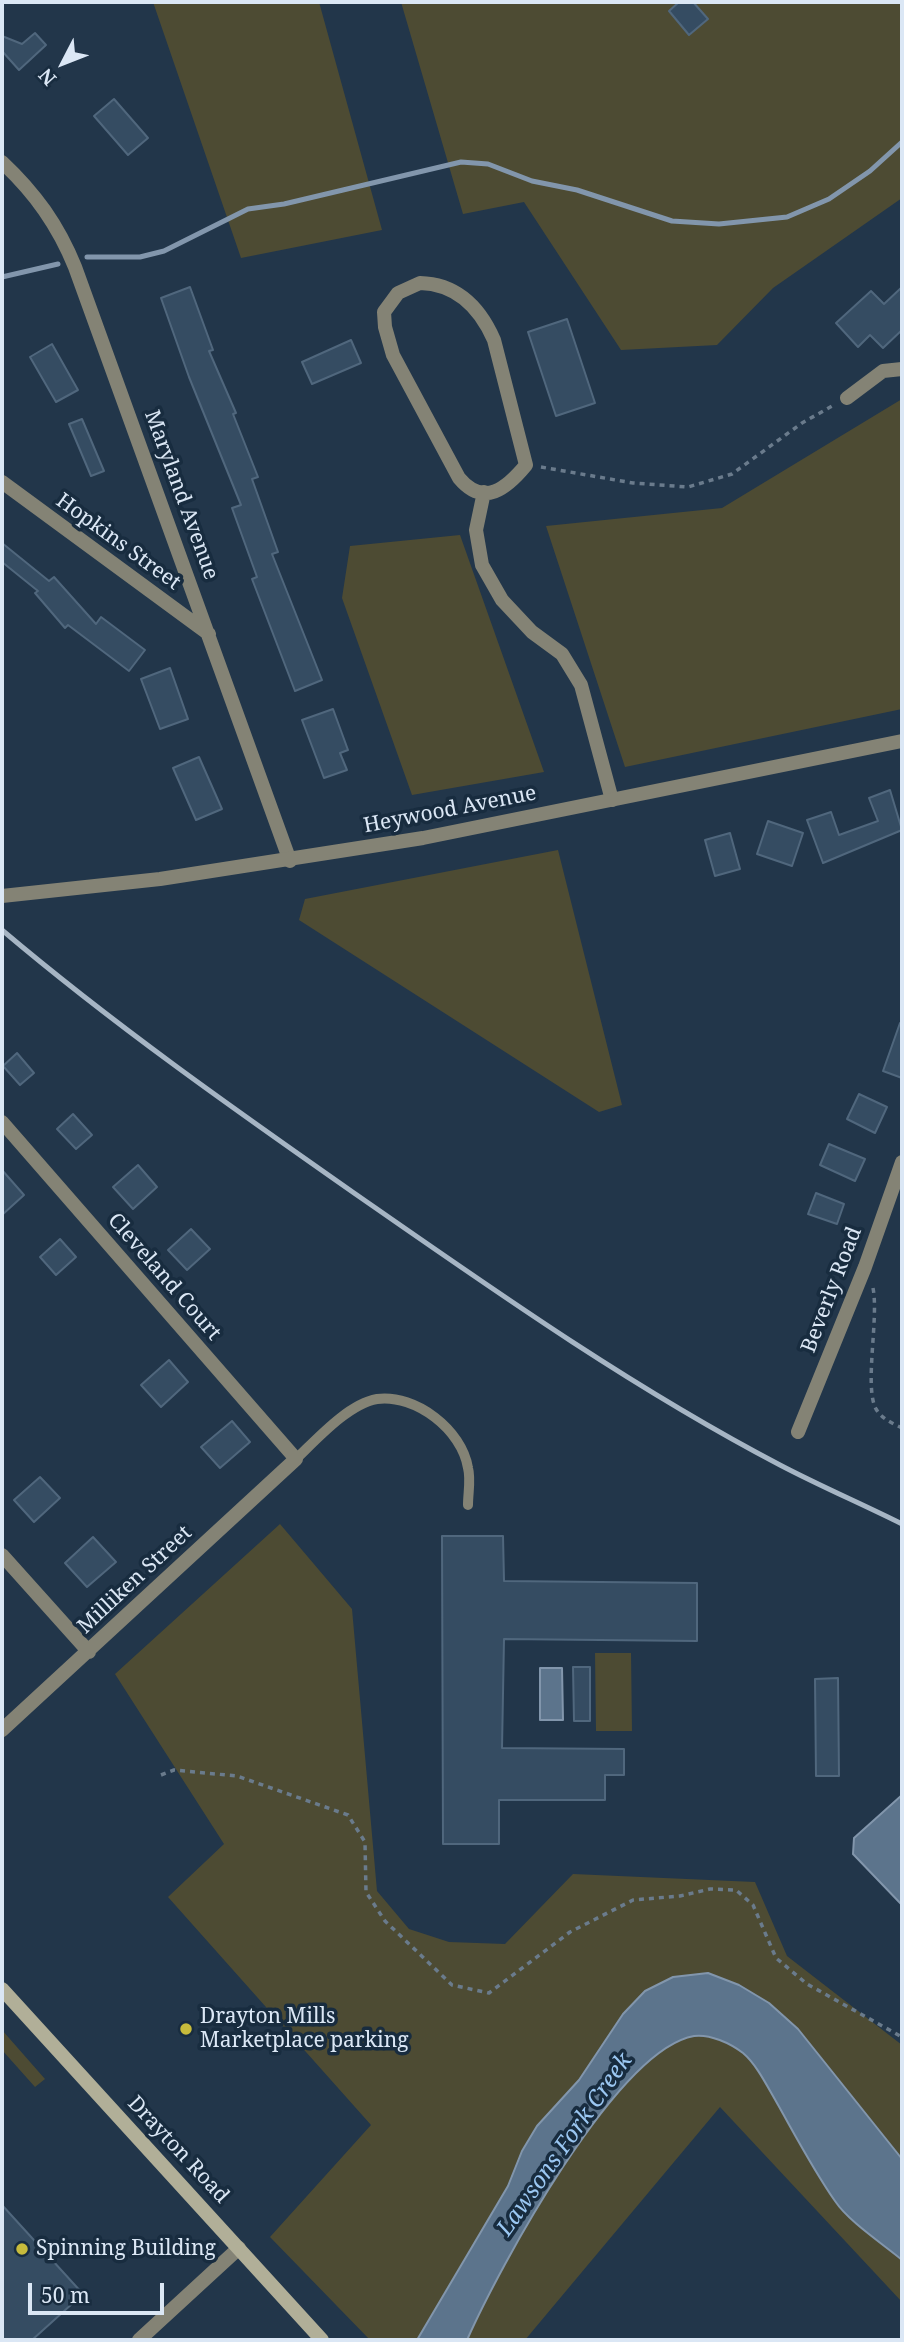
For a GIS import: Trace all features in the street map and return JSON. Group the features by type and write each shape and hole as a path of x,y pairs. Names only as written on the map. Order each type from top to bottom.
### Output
{"main road":[{"name":"Drayton Road","path":"2,1989 323,2340"}],"street":[{"name":"Maryland Avenue","path":"2,162 32,192 62,236 290,860"},
{"path":"420,283 444,286 461,295 486,322 494,340 526,465 506,487 484,492 473,490 459,478 393,355 384,327 384,312 398,293 420,283"},
{"path":"847,398 883,371 902,369"},
{"name":"Hopkins Street","path":"2,482 210,635"},
{"path":"484,492 476,530 482,565 502,600 532,632 562,654 581,685 612,800"},
{"name":"Heywood Avenue","path":"2,896 290,860 423,838 902,741"},
{"name":"Cleveland Court","path":"2,1122 296,1459"},
{"name":"Beverly Road","path":"798,1432 865,1267 902,1162"},
{"name":"Milliken Street","path":"2,1730 296,1459"},
{"path":"2,1555 89,1652"},
{"path":"139,2340 239,2248"}],"lane":[{"path":"296,1459 339,1419 377,1399 420,1406 450,1429 468,1466 468,1505"}],"path":[{"path":"526,465 633,484 688,487 732,474 802,423 847,398"},
{"path":"865,1267 872,1282 876,1303 871,1390 876,1408 887,1421 902,1428"},
{"path":"161,1774 174,1770 237,1776 348,1815 365,1842 366,1892 385,1921 452,1985 489,1993 570,1933 633,1900 680,1896 710,1889 736,1890 753,1905 776,1958 807,1984 902,2037"}],"shaded area":[{"path":"153,2 319,2 382,230 241,258"},
{"path":"401,2 902,2 902,198 773,288 717,345 621,350 524,202 463,214"},
{"path":"902,399 902,709 625,767 546,526 722,508"},
{"path":"460,535 544,772 412,795 342,598 350,546"},
{"path":"558,850 622,1105 599,1112 299,920 305,899"},
{"path":"280,1524 352,1609 377,1891 409,1929 449,1942 505,1944 573,1874 755,1882 787,1956 902,2045 902,2302 720,2107 525,2340 370,2340 270,2237 371,2125 168,1897 224,1844 115,1674"},
{"path":"595,1653 631,1653 632,1731 596,1731"},
{"path":"2,2030 45,2079 35,2087 2,2050"}],"water":[{"path":"540,1668 562,1668 563,1720 540,1720"},
{"path":"902,1795 902,1905 853,1854 854,1838"},
{"name":"Lawsons Fork Creek","path":"708,1973 739,1985 769,2003 798,2029 902,2159 902,2260 841,2209 811,2163 756,2067 747,2057 720,2040 694,2036 663,2050 630,2080 596,2120 532,2217 482,2307 467,2340 417,2340 508,2186 522,2151 537,2126 579,2080 623,2014 645,1991 673,1977"}],"building":[{"path":"679,2 693,2 708,19 689,35 669,11"},
{"path":"35,33 46,45 19,70 2,51 2,36 22,44"},
{"path":"114,99 148,138 128,155 94,116"},
{"path":"190,287 213,350 209,351 236,413 233,414 258,477 252,479 278,552 272,554 322,680 295,691 252,579 257,577 232,508 241,505 189,377 161,298"},
{"path":"902,287 902,330 883,348 870,335 858,347 836,323 871,291 884,304"},
{"path":"567,319 595,403 556,416 528,332"},
{"path":"351,340 361,363 312,384 302,362"},
{"path":"52,344 78,390 56,402 30,357"},
{"path":"82,419 104,471 91,476 69,424"},
{"path":"2,543 49,581 54,577 96,624 101,617 145,650 129,671 68,625 65,628 35,593 38,591 2,562"},
{"path":"170,668 188,719 160,729 141,679"},
{"path":"333,709 348,750 340,753 347,770 324,778 302,720"},
{"path":"199,757 222,809 196,820 173,768"},
{"path":"890,790 902,830 823,863 807,820 831,812 839,835 878,821 869,798"},
{"path":"768,821 803,833 792,866 757,854"},
{"path":"730,833 740,869 715,876 705,840"},
{"path":"902,1023 902,1078 883,1071"},
{"path":"17,1053 34,1073 20,1085 3,1066"},
{"path":"859,1094 887,1107 875,1133 847,1119"},
{"path":"73,1114 92,1135 76,1149 57,1129"},
{"path":"829,1144 865,1159 855,1181 820,1165"},
{"path":"138,1165 157,1187 133,1209 113,1187"},
{"path":"2,1170 24,1195 2,1215"},
{"path":"816,1193 844,1204 837,1224 808,1214"},
{"path":"191,1229 210,1249 187,1270 168,1250"},
{"path":"60,1239 76,1257 56,1275 40,1257"},
{"path":"169,1360 188,1382 161,1407 141,1385"},
{"path":"232,1421 250,1442 220,1468 201,1447"},
{"path":"40,1477 60,1498 34,1522 14,1500"},
{"path":"442,1536 503,1536 504,1581 697,1583 697,1641 504,1639 502,1748 624,1749 624,1775 605,1775 605,1800 499,1800 499,1844 443,1844"},
{"path":"93,1537 116,1562 87,1587 65,1563"},
{"path":"573,1667 590,1667 590,1721 574,1721"},
{"path":"838,1678 839,1776 816,1776 815,1679"},
{"name":"Spinning Building","path":"2,2205 83,2294 32,2340 2,2340"}],"waterway":[{"path":"87,257 140,257 164,251 248,209 284,204 461,162 488,164 532,181 577,190 672,221 719,224 787,217 829,199 870,171 902,142"},
{"path":"2,277 58,264"}],"railway":[{"path":"2,930 87,999 219,1098 563,1336 725,1435 795,1473 902,1524"}],"place":[{"name":"Drayton Mills Marketplace parking","path":"186,2029"},
{"name":"Spinning Building","path":"22,2249"}]}
